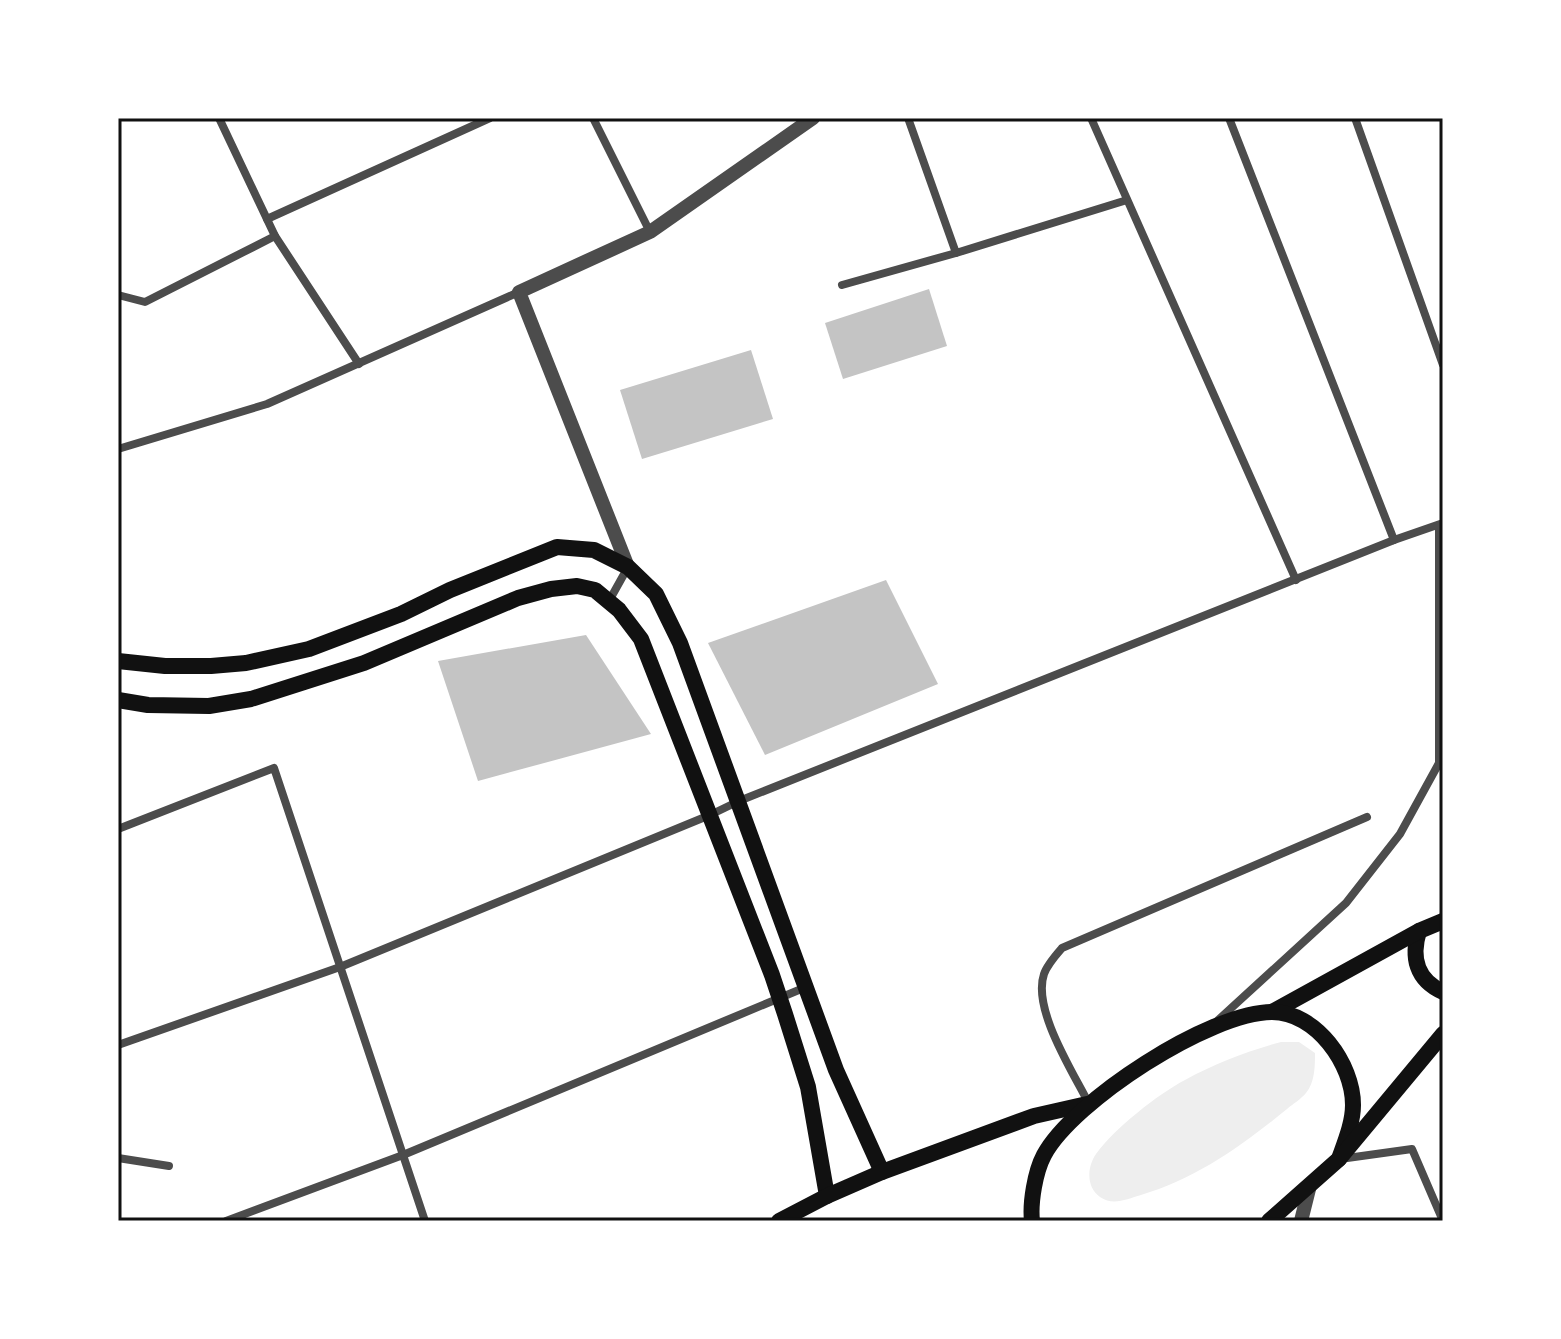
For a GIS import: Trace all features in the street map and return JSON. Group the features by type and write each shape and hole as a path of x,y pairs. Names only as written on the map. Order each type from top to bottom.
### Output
{"main road":[{"path":"118,661 165,666 211,666 246,663 309,649 401,614 450,590 557,547 594,550 628,567 656,594 680,643 836,1070 882,1172"},
{"path":"118,700 148,705 209,706 251,699 364,663 518,598 577,586 595,590 619,610 641,639 710,815 779,997 808,1087 827,1196"},
{"path":"1272,1012 1419,931 1443,921"},
{"path":"1419,931 1415,944 1419,971 1427,982 1443,992"},
{"path":"1032,1221 1033,1192 1042,1158 1054,1140 1089,1104 1142,1065 1208,1028 1240,1017 1272,1012 1290,1015 1322,1034 1339,1055 1353,1104 1351,1122 1339,1159"},
{"path":"1269,1221 1339,1159 1443,1034"},
{"path":"779,1221 882,1172 1034,1116 1089,1104"}],"street":[{"path":"219,118 275,236 359,364"},
{"path":"267,219 490,118"},
{"path":"593,118 650,232"},
{"path":"118,449 267,404 650,232 813,118"},
{"path":"908,118 956,253"},
{"path":"1091,118 1296,580"},
{"path":"1229,118 1394,540"},
{"path":"1355,118 1443,365"},
{"path":"842,285 1127,200"},
{"path":"118,295 145,302 275,236"},
{"path":"519,292 628,567 609,601"},
{"path":"118,1045 340,967 739,801 1441,524 1441,766 1400,834 1346,903 1208,1028"},
{"path":"118,829 274,768 425,1221"},
{"path":"1089,1104 1047,1020 1041,992 1044,975 1062,948 1367,817"},
{"path":"226,1221 403,1155 806,987"},
{"path":"1339,1159 1412,1149 1443,1221"},
{"path":"118,1158 169,1166"},
{"path":"1301,1221 1310,1185"}],"shaded area":[{"path":"1281,1042 1299,1042 1315,1053 1311,1084 1299,1099 1236,1148 1181,1180 1120,1201 1105,1200 1095,1193 1089,1177 1093,1159 1104,1144 1137,1113 1174,1086 1197,1074 1232,1058"}],"building":[{"path":"929,289 947,346 843,379 825,323"},
{"path":"751,350 773,419 642,459 620,390"},
{"path":"886,580 938,684 765,755 708,643"},
{"path":"586,635 651,734 478,781 438,661"}]}
